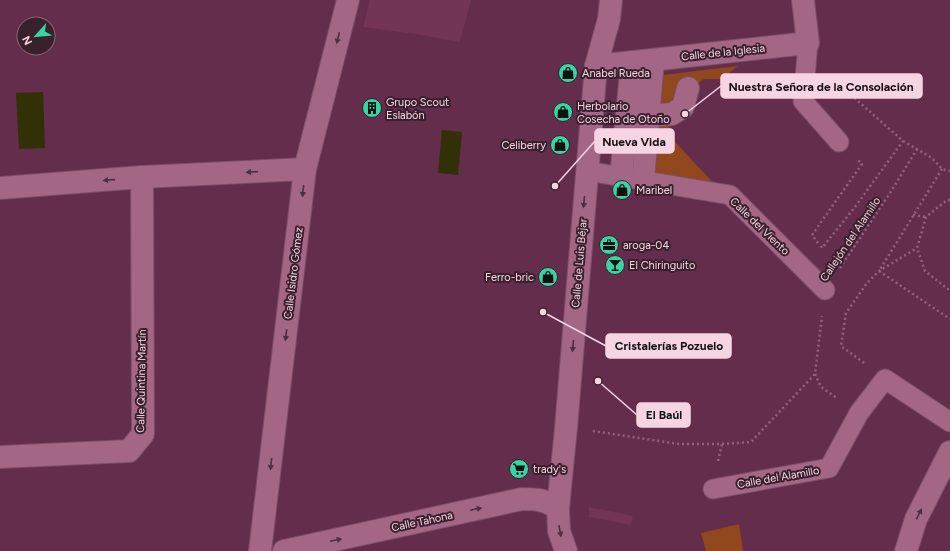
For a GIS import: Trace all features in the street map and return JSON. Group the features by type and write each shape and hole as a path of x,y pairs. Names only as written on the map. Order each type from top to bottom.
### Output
{"street":[{"name":"Calle Isidro Gómez","path":"260,551 305,169 348,0"},
{"name":"Calle de Luis Béjar","path":"566,551 558,531 558,508 596,66 609,19 611,0"},
{"path":"803,0 808,43"},
{"name":"Calle de la Iglesia","path":"596,66 808,43"},
{"path":"642,61 648,116 642,181"},
{"path":"621,177 642,61"},
{"path":"648,116 672,114 683,107 688,88"},
{"path":"0,188 142,177 305,169"},
{"name":"Calle Quintina Martín","path":"0,457 129,451 143,434 142,177"},
{"path":"906,551 916,519 950,452"},
{"name":"Calle Tahona","path":"284,551 522,499 546,501 558,508"}],"lane":[{"path":"808,43 803,101 839,142"},
{"name":"Calle del Viento","path":"587,171 730,195 825,290"},
{"path":"885,379 950,422"},
{"name":"Calle del Alamillo","path":"713,489 829,468 859,413 885,379"}],"path":[{"path":"828,74 903,141 932,158 942,169 950,171"},
{"path":"839,142 862,164 812,235 822,248 855,207 903,141"},
{"name":"Callejón del Alamillo","path":"815,374 825,290 890,193 917,149"},
{"path":"885,379 841,346 846,313 867,283 879,270 942,169"},
{"path":"950,200 947,200 926,217 917,248 925,271 950,290"},
{"path":"913,215 926,217"},
{"path":"879,270 917,248"},
{"path":"879,270 950,319"},
{"path":"566,428 679,444 722,444 750,442 815,374 821,387 859,413"}],"shaded area":[{"path":"370,0 471,0 460,42 363,27"},
{"path":"738,66 721,79 704,79 695,86 689,110 665,131 718,188 615,171 621,80"},
{"path":"43,92 45,148 19,149 16,93"},
{"path":"442,130 462,132 458,175 438,173"},
{"path":"589,507 633,516 631,525 589,517"},
{"path":"739,524 743,551 706,551 701,533"}],"place":[{"name":"Anabel Rueda","path":"568,73"},
{"name":"Grupo Scout Eslabón","path":"372,108"},
{"name":"Herbolario Cosecha de Otoño","path":"563,112"},
{"name":"Nuestra Señora de la Consolación","path":"685,114"},
{"name":"Celiberry","path":"560,145"},
{"name":"Nueva Vida","path":"555,186"},
{"name":"Maribel","path":"622,190"},
{"name":"aroga-04","path":"609,245"},
{"name":"El Chiringuito","path":"615,265"},
{"name":"Ferro-bric","path":"548,277"},
{"name":"Cristalerías Pozuelo","path":"543,312"},
{"name":"El Baúl","path":"598,381"},
{"name":"trady's","path":"519,469"}]}
